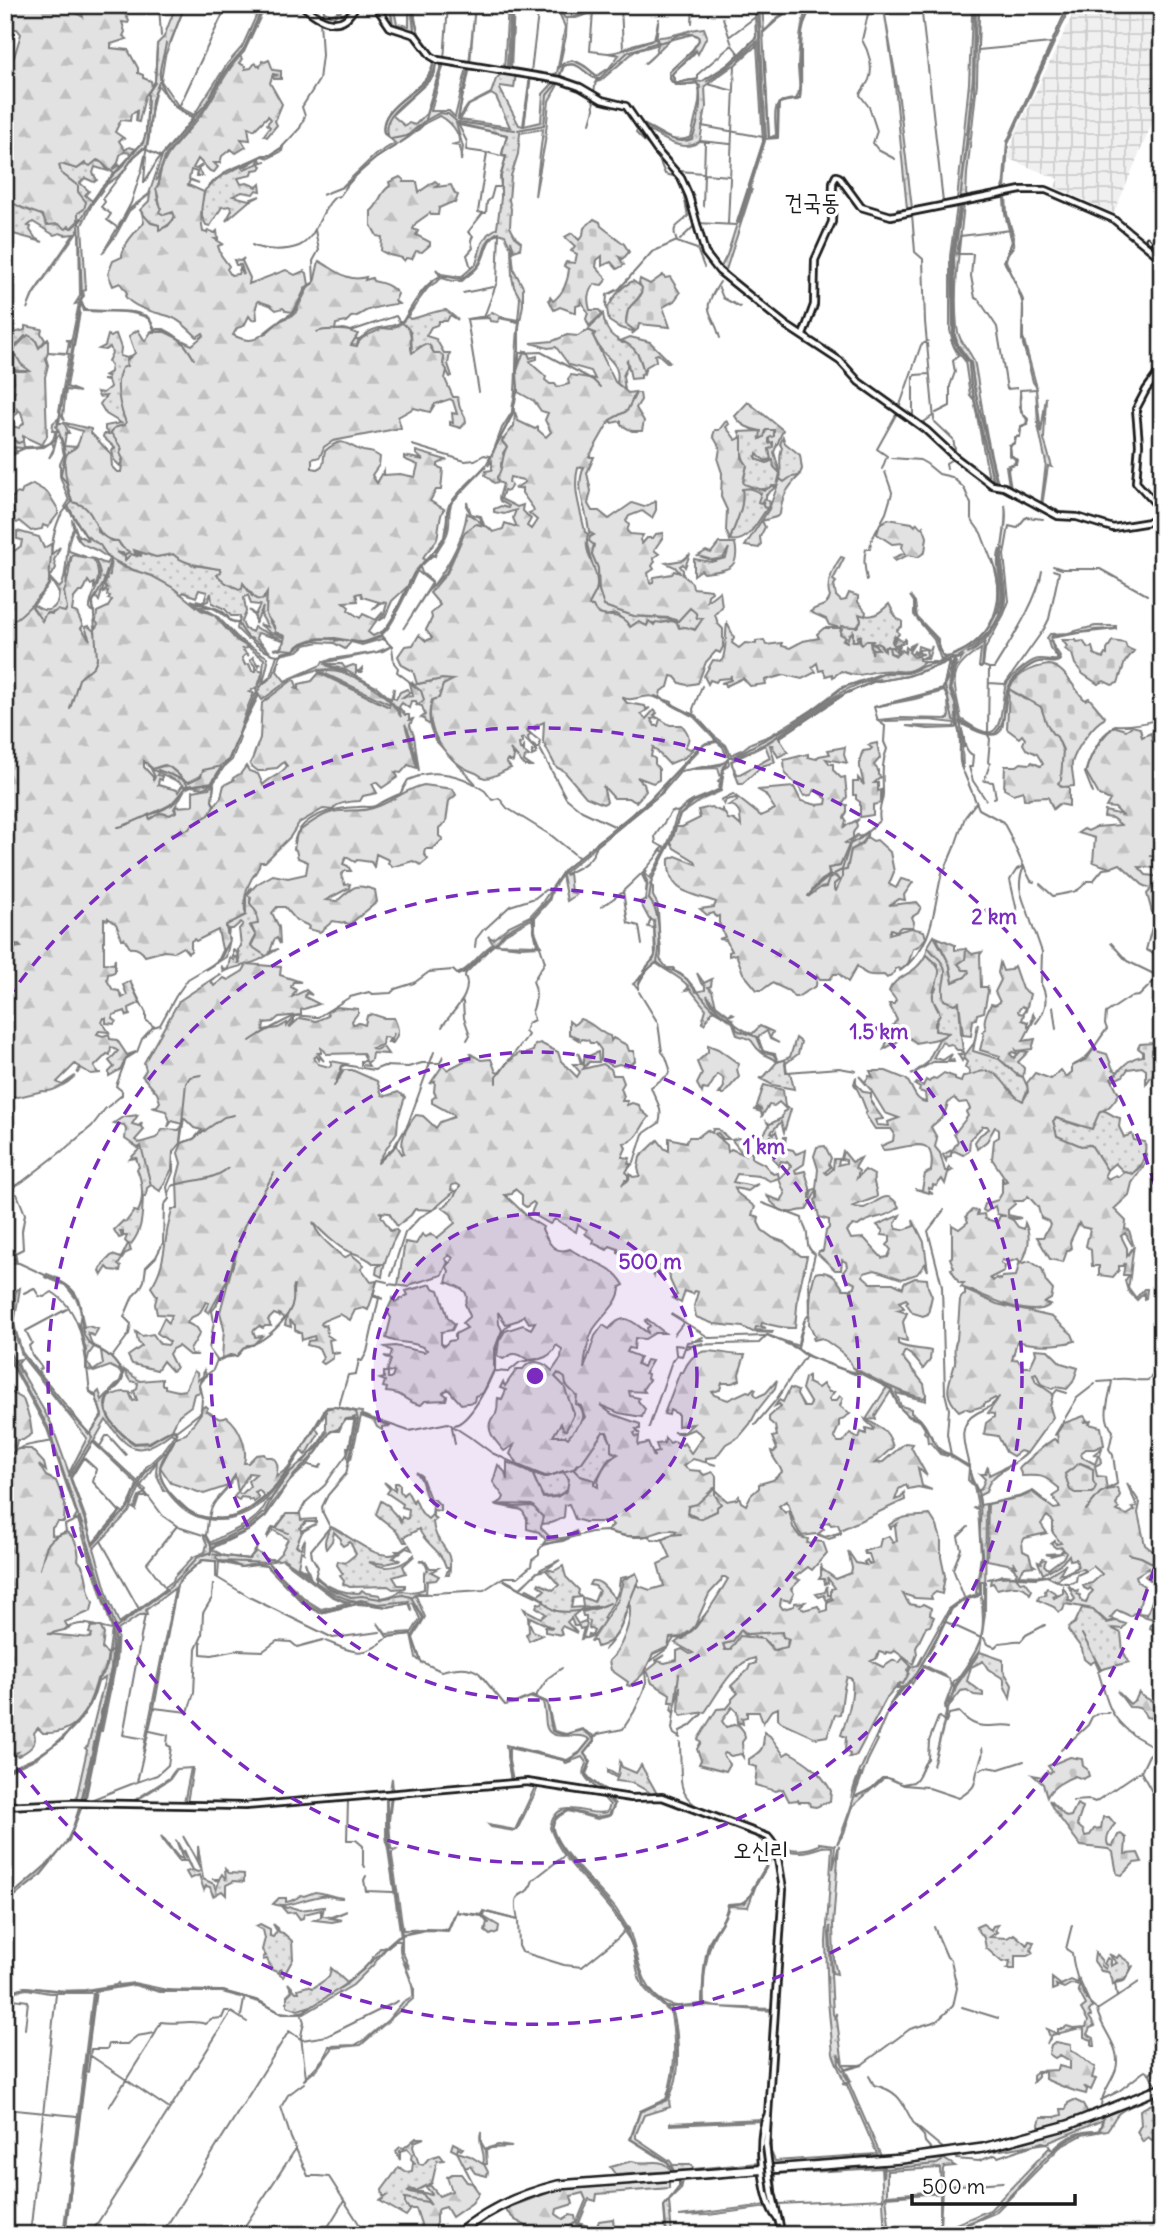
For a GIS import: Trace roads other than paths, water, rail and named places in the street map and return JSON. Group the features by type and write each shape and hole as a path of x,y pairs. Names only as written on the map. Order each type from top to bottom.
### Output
{"highway":[{"path":"457,2235 472,2222 506,2203 558,2185 902,2159 983,2148 1068,2124 1162,2088"}],"street":[{"path":"302,5 315,18 339,22 345,20 357,5"},
{"path":"374,5 390,27 415,35 431,56 438,60 560,80 580,87 602,100 626,106 685,185 707,258 719,271 840,361 859,382 926,430 955,457 996,485 1058,516 1077,517 1110,527 1162,520"},
{"path":"803,335 814,305 815,260 832,222 833,182 836,176 861,207 891,216 1021,190 1046,190 1113,219 1162,259"},
{"path":"1162,369 1136,409 1139,444 1136,479 1138,485 1162,511"},
{"path":"5,1806 82,1803 245,1807 527,1782 631,1798 662,1797 768,1837 776,1847 783,1889 766,2146 776,2217"},
{"path":"768,2113 762,2128 763,2169 769,2202 782,2235"}],"waterway":[{"path":"159,5 161,36"},
{"path":"171,42 185,5"},
{"path":"179,107 227,5"},
{"path":"314,5 316,10"},
{"path":"323,5 324,12 331,15 336,13 341,5"},
{"path":"318,11 331,19 344,5"},
{"path":"390,5 393,25 409,30"},
{"path":"415,5 414,16 418,32"},
{"path":"444,60 448,5"},
{"path":"531,72 539,5"},
{"path":"621,5 623,50 654,39 659,19"},
{"path":"692,23 693,5"},
{"path":"740,53 756,37 755,5"},
{"path":"764,32 794,5"},
{"path":"765,59 769,138 778,138 779,103 800,98 804,23 817,5"},
{"path":"874,5 868,14 862,40 870,59 871,70 860,95 869,107 877,131 873,143 878,150 895,159"},
{"path":"921,5 943,202 957,200"},
{"path":"979,5 978,50 1051,43"},
{"path":"1030,94 1063,18 1064,5"},
{"path":"166,43 160,71 162,86 174,105 194,117 205,105 224,72 244,49 263,7"},
{"path":"593,12 590,51 617,54"},
{"path":"706,79 724,68 739,54 732,45 723,18"},
{"path":"730,36 754,18"},
{"path":"208,186 227,171 270,155 300,128 305,116 302,107 319,80 322,55 320,20"},
{"path":"658,43 693,34 698,36 699,40 692,50 669,72 675,85 684,85"},
{"path":"559,79 564,66 570,64 578,66 598,80 628,52 655,43"},
{"path":"696,51 672,74 676,83 698,79 698,74 732,45"},
{"path":"5,457 25,448 44,447 55,440 82,297 79,222 101,188 143,142 148,93 155,81 157,49"},
{"path":"429,57 433,62 430,72 424,81 388,114 384,123 384,134 391,139 407,136 439,113 448,114 456,121"},
{"path":"558,68 563,63 574,61 597,76"},
{"path":"387,135 387,124 392,115 427,82 436,62 439,62"},
{"path":"426,119 443,63"},
{"path":"728,224 735,65"},
{"path":"458,119 469,66"},
{"path":"524,126 530,78"},
{"path":"594,92 596,81"},
{"path":"147,146 135,156 103,198 105,202 101,207 111,214 107,220 118,228 131,203 142,169 149,138 152,100 159,82"},
{"path":"518,130 544,125 547,95 558,82"},
{"path":"642,124 672,139 692,139 698,119 700,95 697,83 686,85"},
{"path":"708,84 734,91"},
{"path":"590,123 594,109 593,95"},
{"path":"144,183 157,161 194,117"},
{"path":"458,122 515,130"},
{"path":"252,245 282,249 294,248 305,242 329,204 357,175 424,124"},
{"path":"458,124 467,142 466,150 487,153 478,212 483,213 468,232 473,236 473,248 467,255 471,268"},
{"path":"459,125 507,135 502,154"},
{"path":"680,240 697,223 736,225 763,142 763,137 702,126"},
{"path":"638,127 636,133 650,147"},
{"path":"700,141 730,144"},
{"path":"703,206 705,142"},
{"path":"651,148 665,174 677,177 682,186 688,216 676,226 674,232 677,242 697,249 704,267"},
{"path":"147,150 160,156"},
{"path":"484,213 494,187 501,187 500,177 506,157 489,153"},
{"path":"144,182 146,156"},
{"path":"680,171 703,173"},
{"path":"704,174 730,176"},
{"path":"1004,196 1012,242 1004,261 1022,301 1025,351"},
{"path":"912,214 915,252 923,259 925,322 934,420"},
{"path":"265,334 293,313 306,287 314,282 313,261 319,250 315,230"},
{"path":"1011,230 960,236 957,254 973,254 971,276 975,298 997,327 1007,389 1017,388"},
{"path":"317,332 351,331 396,316 399,321 403,321 432,281 445,276 462,279 475,269 487,242 499,232"},
{"path":"479,392 467,319 484,317 497,282 499,233"},
{"path":"606,307 607,295 619,289 652,252 677,241"},
{"path":"720,282 710,300 709,311 720,338"},
{"path":"463,293 493,287"},
{"path":"719,288 723,298 740,307"},
{"path":"81,301 85,310 132,312 147,316 155,329 179,338 194,359"},
{"path":"936,413 950,406 950,386 955,372 953,361 958,355 951,340"},
{"path":"899,408 921,345 928,341"},
{"path":"158,770 189,782 201,776 203,770 218,767 228,761 254,697 262,685 273,676 281,653 294,650 302,643 320,639 335,638 362,643 381,636 414,573 444,537 449,505 486,465 512,416 518,388 516,373 519,352"},
{"path":"519,353 541,352 593,380 600,387"},
{"path":"913,417 913,377 929,374"},
{"path":"1011,488 1008,470 1017,460 1011,455 1010,446 1015,443 1016,437 1020,437 1021,427 1027,425 1028,419 1021,412 1020,390 1037,389"},
{"path":"882,469 887,456 877,449 897,413"},
{"path":"921,424 934,415"},
{"path":"935,422 953,439 956,455"},
{"path":"14,620 34,602 49,581 56,527 72,502 66,482 61,476 65,454 56,426"},
{"path":"412,445 465,461 489,456"},
{"path":"891,458 920,460 927,464"},
{"path":"947,469 946,463 954,458"},
{"path":"928,465 939,474 952,477 964,488 971,504 971,519 981,533 991,559"},
{"path":"885,472 892,492"},
{"path":"867,580 864,561 866,549 870,549 892,493"},
{"path":"68,506 85,535 100,545 110,560 103,584 93,601 97,659 94,666 79,679 70,709"},
{"path":"989,668 983,666 985,649 1009,601 1004,555 1009,526 1017,528 1026,517 1043,519"},
{"path":"955,659 971,649 992,628 1001,610 1003,596 998,558"},
{"path":"952,655 978,639 993,617 998,590 992,560"},
{"path":"1053,566 1062,569 1100,569 1147,595"},
{"path":"989,683 1005,684 1044,629 1049,619 1059,572 1053,570"},
{"path":"988,732 989,668 994,668 1022,621 1035,595 1042,571"},
{"path":"914,601 918,619 935,638 944,658"},
{"path":"197,603 220,610 230,621 238,622 244,633 259,647 278,655"},
{"path":"960,721 980,732 994,734 1003,721 1008,691 1016,677 1036,663 1053,663 1060,660 1051,638 1115,629"},
{"path":"381,636 392,647 397,672 414,685"},
{"path":"495,944 505,932 533,916 549,898 564,870 650,799 697,749 706,743 717,741 725,746 729,757 733,757 788,727 844,687 886,672 903,673 957,658"},
{"path":"954,661 949,689 955,704 957,726"},
{"path":"780,740 779,738 845,694 873,682 908,676 949,662 943,689 874,707 878,721 885,726 884,742 887,749 883,765 880,820 861,838 850,844 842,870 822,880 808,896"},
{"path":"953,662 945,686 953,720 956,721"},
{"path":"655,696 694,715 693,709 702,686"},
{"path":"695,715 715,741"},
{"path":"1093,793 1085,773 1093,752 1105,735 1115,725 1140,724 1162,717"},
{"path":"960,723 966,746 973,755 972,767 969,767 973,781 986,800"},
{"path":"958,728 963,771"},
{"path":"527,731 540,741 539,747 566,798 582,811 614,826"},
{"path":"988,735 990,764 984,781 993,782 994,798"},
{"path":"728,759 723,769 720,790 693,802 679,816 673,838 652,879 649,899 656,912 659,929 657,962 667,970 676,971 683,976 714,1009 733,1019 737,1030 757,1037 763,1051 773,1054 778,1061 785,1060 787,1072 839,1068 856,1071"},
{"path":"566,874 588,860 597,846 662,793 681,771 724,763"},
{"path":"118,827 173,803 186,786 212,783 221,767"},
{"path":"964,773 979,809 1003,822 1010,835"},
{"path":"421,775 450,775 476,785"},
{"path":"294,843 303,826 319,815 339,809 375,806 400,794 408,780 419,776"},
{"path":"171,834 189,829 209,815 214,805 214,785"},
{"path":"477,786 492,800 499,798 507,808 552,836 578,857"},
{"path":"1161,799 1162,795"},
{"path":"642,945 639,926 628,923 623,891 663,847 656,843 655,836 672,811 677,812 694,800"},
{"path":"956,843 965,817 975,804"},
{"path":"1010,836 1024,867 1020,888 1026,908"},
{"path":"945,869 955,845"},
{"path":"999,926 1017,911 1010,880 1017,869 1024,866"},
{"path":"1024,867 1034,882"},
{"path":"1040,884 1053,896 1072,892 1087,881 1093,881 1103,869 1112,868"},
{"path":"900,971 921,949 927,937 943,869"},
{"path":"642,875 647,885 645,900"},
{"path":"485,929 510,906 535,898 545,890 551,890"},
{"path":"601,907 623,892"},
{"path":"1027,909 1034,931"},
{"path":"533,916 539,946"},
{"path":"638,980 655,956 654,928 648,927 651,919"},
{"path":"5,1191 22,1182 66,1148 122,1095 122,1091 116,1086 126,1059 137,1052 142,1039 153,1027 160,1025 188,979 220,960 229,941 226,927"},
{"path":"1152,927 1146,950 1155,954 1162,972"},
{"path":"475,947 476,939 483,930"},
{"path":"1035,932 1042,952 1041,984 1046,999 1036,1023"},
{"path":"1111,943 1127,961 1158,976"},
{"path":"5,947 16,945"},
{"path":"250,1041 296,1016 318,1017 350,997 369,992 391,993 414,983 429,972 453,970 458,975 494,945"},
{"path":"496,1083 496,1077 528,1035 525,1031 528,1023 534,1020 532,1012 536,993 533,981 545,962 540,947"},
{"path":"638,989 644,974 657,963"},
{"path":"442,1027 464,997 466,972"},
{"path":"1072,1066 1088,1055 1107,1029 1106,1013 1130,997 1139,996 1156,979"},
{"path":"132,986 146,1013 146,1020 153,1026"},
{"path":"628,1169 634,1162 643,1134 659,1123 660,1108 651,1087 668,1075 670,1069 662,1052 658,1023 639,992"},
{"path":"463,1002 464,1018 470,1035 467,1040"},
{"path":"1053,1007 1056,1029"},
{"path":"378,1163 396,1145 408,1124 434,1052"},
{"path":"334,1086 342,1066 345,1065 374,1070 384,1066 408,1067 422,1063 440,1063 443,1056"},
{"path":"180,1142 186,1083 190,1077 201,1075"},
{"path":"112,1357 129,1334 131,1324 124,1317 133,1296 144,1281 146,1267 156,1257 163,1243 164,1205 169,1199 167,1187 173,1172 173,1152 181,1143 193,1139 224,1117 234,1115"},
{"path":"5,1188 9,1168 16,1159"},
{"path":"169,1193 172,1186 208,1178 228,1168"},
{"path":"177,1437 176,1431 201,1412 199,1385 201,1379 213,1370 217,1360 209,1349 214,1322 212,1311 233,1265 244,1226 274,1173"},
{"path":"5,1193 17,1194 25,1214 23,1249 15,1253 17,1263"},
{"path":"762,1203 802,1218 809,1247 815,1254 809,1280 810,1313 804,1321 798,1347"},
{"path":"391,1276 405,1233 420,1217 438,1207"},
{"path":"942,1286 928,1231 944,1210"},
{"path":"5,1249 16,1261"},
{"path":"5,1262 19,1263 45,1275"},
{"path":"46,1276 73,1290 78,1299 84,1335 90,1344 107,1354 123,1372 121,1382 106,1403 108,1416 117,1429 134,1443 150,1442 172,1430 176,1432 160,1466 161,1477 166,1488 188,1510 197,1515 232,1517 250,1509 266,1497 280,1481 325,1409 335,1407 356,1412 358,1420 346,1474 328,1495 322,1507 330,1527 311,1550 318,1567 315,1577 330,1589 351,1597 411,1597 423,1618 412,1637 421,1661"},
{"path":"378,1280 387,1282"},
{"path":"339,1406 348,1375 356,1374 359,1360 362,1361 367,1352 379,1298 373,1296 377,1281"},
{"path":"218,1361 230,1355 237,1356 245,1347 269,1335 291,1307 294,1285"},
{"path":"942,1287 945,1393 949,1409 947,1434 951,1455"},
{"path":"24,1293 34,1288 39,1296 44,1297 52,1292 71,1311 82,1337 90,1391 96,1396 102,1416 69,1476"},
{"path":"67,1309 26,1331 32,1343 29,1346 32,1355 42,1368 38,1371 89,1434"},
{"path":"671,1314 710,1338 765,1336"},
{"path":"674,1335 684,1322"},
{"path":"495,1370 499,1339 510,1324"},
{"path":"686,1345 759,1343 767,1335 792,1345 805,1355 855,1374 860,1373 892,1390 899,1407 909,1416 920,1419 928,1433"},
{"path":"696,1340 703,1337"},
{"path":"649,1427 672,1361 677,1355 682,1356 687,1342 703,1340"},
{"path":"686,1348 703,1343"},
{"path":"676,1354 675,1345 683,1346"},
{"path":"5,1349 48,1427 82,1527"},
{"path":"796,1370 805,1357"},
{"path":"455,1425 467,1417 483,1394 494,1371 508,1372 520,1362 537,1359"},
{"path":"1114,1380 1148,1380 1162,1366"},
{"path":"755,1425 795,1371"},
{"path":"1086,1510 1100,1493 1117,1484 1113,1455 1109,1449 1113,1431 1106,1413 1112,1381 1098,1382"},
{"path":"1055,1435 1077,1398 1095,1384"},
{"path":"1054,1394 1057,1390 1067,1393"},
{"path":"969,1466 963,1437 966,1424 970,1418 992,1405 999,1397"},
{"path":"362,1415 409,1431 448,1423 471,1438"},
{"path":"334,1472 348,1453 355,1417"},
{"path":"317,1452 330,1432 338,1429 346,1419 354,1418"},
{"path":"452,1427 455,1444"},
{"path":"116,1628 169,1588 198,1557 211,1552 211,1545 249,1526 265,1512 290,1472 317,1448 327,1432"},
{"path":"890,1704 914,1677 938,1637 950,1610 980,1592 982,1555 978,1492 971,1480 970,1467 951,1455 940,1452 930,1434"},
{"path":"93,1546 71,1478 93,1442 99,1448 106,1436 126,1455"},
{"path":"93,1545 126,1510 146,1471 165,1452 173,1439"},
{"path":"473,1439 492,1453 545,1477 573,1469 577,1464"},
{"path":"5,1461 21,1448 53,1441"},
{"path":"212,1548 248,1531 266,1516 294,1475 316,1453"},
{"path":"84,1458 96,1469 93,1482 120,1512 93,1543"},
{"path":"309,1465 319,1468 322,1464"},
{"path":"277,1527 286,1514 299,1514 306,1502 325,1485 333,1473"},
{"path":"209,1518 216,1501 233,1479"},
{"path":"987,1504 1033,1491 1048,1503"},
{"path":"145,1492 163,1516 177,1526 147,1563 167,1590"},
{"path":"40,1569 50,1542 66,1532 65,1525 80,1518"},
{"path":"208,1520 206,1536 211,1545"},
{"path":"178,1527 206,1536"},
{"path":"267,1536 273,1527 288,1533"},
{"path":"964,1597 953,1569 961,1549 958,1537 968,1527"},
{"path":"433,1593 484,1590 504,1577 518,1577 531,1566 532,1560 539,1555 543,1545 591,1532 606,1531 660,1540 681,1534"},
{"path":"101,1541 139,1609 119,1625"},
{"path":"210,1554 249,1559 257,1548"},
{"path":"1129,1554 1162,1568"},
{"path":"217,1555 216,1558 221,1561 268,1563 304,1601 321,1611 350,1604"},
{"path":"154,1708 177,1585 203,1560 231,1563 241,1567 267,1566 303,1603 320,1613 357,1604 369,1605"},
{"path":"988,1579 1047,1576 1069,1583 1076,1581 1077,1575 1086,1571"},
{"path":"216,1577 251,1598 333,1638 380,1632"},
{"path":"504,1580 539,1597 551,1609 559,1611 582,1610 610,1603"},
{"path":"604,1650 617,1634 639,1580"},
{"path":"88,1801 137,1782 154,1708 188,1712 194,1693 196,1649 202,1636 203,1613 212,1598 213,1584"},
{"path":"1147,1615 1153,1598 1162,1590"},
{"path":"413,1597 418,1593 431,1594"},
{"path":"352,1602 361,1600 378,1604 409,1601"},
{"path":"371,1605 387,1607 409,1603 412,1611"},
{"path":"145,1615 123,1735 146,1739"},
{"path":"594,1738 598,1734 623,1729 642,1695 646,1683 645,1670 650,1661 668,1648 674,1638 683,1639 705,1615"},
{"path":"944,1621 981,1638"},
{"path":"65,1630 78,1624 113,1630"},
{"path":"984,1638 987,1644 995,1647 999,1643 1021,1641 1026,1635 1045,1625"},
{"path":"388,1637 411,1634"},
{"path":"1082,1634 1101,1670 1098,1672"},
{"path":"201,1643 201,1654 212,1655 237,1650 263,1651 277,1641 291,1642 297,1647 323,1640 348,1650 362,1652 386,1639"},
{"path":"5,1771 33,1759 63,1739 90,1705 111,1651"},
{"path":"422,1662 441,1671 461,1668 474,1670 505,1705 514,1703"},
{"path":"535,1697 548,1678 562,1668"},
{"path":"679,1674 672,1729 680,1738"},
{"path":"1099,1674 1113,1714 1132,1734"},
{"path":"515,1703 528,1698 538,1698 547,1703 552,1731 564,1735 583,1730 593,1738 594,1741 584,1753 590,1763 585,1775 605,1792"},
{"path":"946,1722 949,1714 959,1712 966,1719 980,1725 1014,1726"},
{"path":"1061,1750 1088,1725 1092,1717 1099,1713 1109,1713"},
{"path":"679,1736 680,1731 690,1726 702,1714"},
{"path":"903,1784 918,1778 928,1759 929,1741 938,1718 944,1721"},
{"path":"137,1782 157,1775 168,1765 171,1747 167,1745 168,1735 150,1731"},
{"path":"1133,1735 1156,1748"},
{"path":"511,1781 507,1756 509,1747 568,1761 579,1754 590,1740"},
{"path":"680,1743 681,1780"},
{"path":"929,1788 959,1798 970,1790 975,1783 982,1748"},
{"path":"1162,1748 1149,1755 1141,1772 1162,1810"},
{"path":"980,1770 986,1767 999,1769 1024,1761"},
{"path":"1073,1801 1095,1802 1142,1770"},
{"path":"857,1796 872,1788 882,1778 904,1785 927,1787"},
{"path":"681,1781 689,1800 697,1806 706,1812 746,1826"},
{"path":"391,1796 389,1847 402,1935 426,1930 448,1931 456,1912 483,1916 483,1912 486,1912 518,1920 517,1897 527,1891 533,1880 564,1856"},
{"path":"605,1796 614,1805 609,1815 596,1817 568,1810 556,1817 552,1828 576,1868 608,1903 626,1929"},
{"path":"348,1800 347,1840 356,1840 363,1846 365,1867"},
{"path":"758,1835 770,1844"},
{"path":"668,2007 702,2004 705,1961 711,1938 723,1919 728,1904 747,1900 775,1853"},
{"path":"366,1876 366,1891 393,1892"},
{"path":"483,1917 489,1923"},
{"path":"518,1921 519,1946 522,1952 564,1965 582,1967 625,1930"},
{"path":"1072,1925 1066,1949 1072,1953 1083,1992 1097,2010 1116,2053 1116,2069 1101,2105"},
{"path":"864,2063 910,2029 937,2021 953,2006 957,1988 951,1960 947,1957 934,1927"},
{"path":"627,1931 645,1986 673,2014 676,2035 675,2068 667,2100 640,2112 631,2139 667,2161 673,2171"},
{"path":"290,2014 305,2011 345,1985 400,1936"},
{"path":"1097,2010 1117,1997 1115,1983 1124,1981 1133,1966"},
{"path":"1158,1972 1162,1973"},
{"path":"1117,1997 1139,1982"},
{"path":"5,1993 25,1987 77,1992 137,1984 156,1990 222,1991 259,2001 279,2012 289,2013"},
{"path":"66,2226 96,1990"},
{"path":"30,2235 56,1994"},
{"path":"5,1998 28,2001 25,2029"},
{"path":"241,2016 244,2000"},
{"path":"161,2235 289,2031 302,2040 327,2036 398,2001"},
{"path":"962,2007 998,2018"},
{"path":"88,2072 91,2049 107,2049 109,2044 127,2044 137,2036 155,2033 161,2022 205,2024 211,2019 222,2018 225,2011 229,2011"},
{"path":"90,2235 231,2012 247,2022"},
{"path":"302,2016 304,2080"},
{"path":"109,2107 155,2034"},
{"path":"91,2056 168,2108"},
{"path":"1101,2100 1119,2091 1145,2071 1150,2074 1162,2062"},
{"path":"844,2070 863,2064"},
{"path":"1150,2074 1154,2083"},
{"path":"869,2076 874,2085 886,2089 900,2099 933,2151"},
{"path":"304,2083 288,2095 281,2107 308,2176 317,2176"},
{"path":"5,2109 77,2116"},
{"path":"920,2235 959,2226 988,2214 1006,2200 1054,2150 1079,2134 1100,2130 1103,2119"},
{"path":"916,2126 945,2150"},
{"path":"956,2159 979,2161 1042,2142 1047,2143 1051,2149"},
{"path":"239,2235 295,2150"},
{"path":"883,2167 937,2164 942,2161"},
{"path":"318,2176 329,2177 363,2230"},
{"path":"666,2235 664,2206 679,2187 679,2180"},
{"path":"885,2197 942,2193 945,2186 1003,2182"},
{"path":"778,2204 884,2199"},
{"path":"323,2235 344,2201"},
{"path":"878,2235 883,2235"}],"railway":[{"path":"1147,238 1162,253"}],"district":[{"name":"건국동","path":"812,202"},
{"name":"오신리","path":"761,1850"}]}
